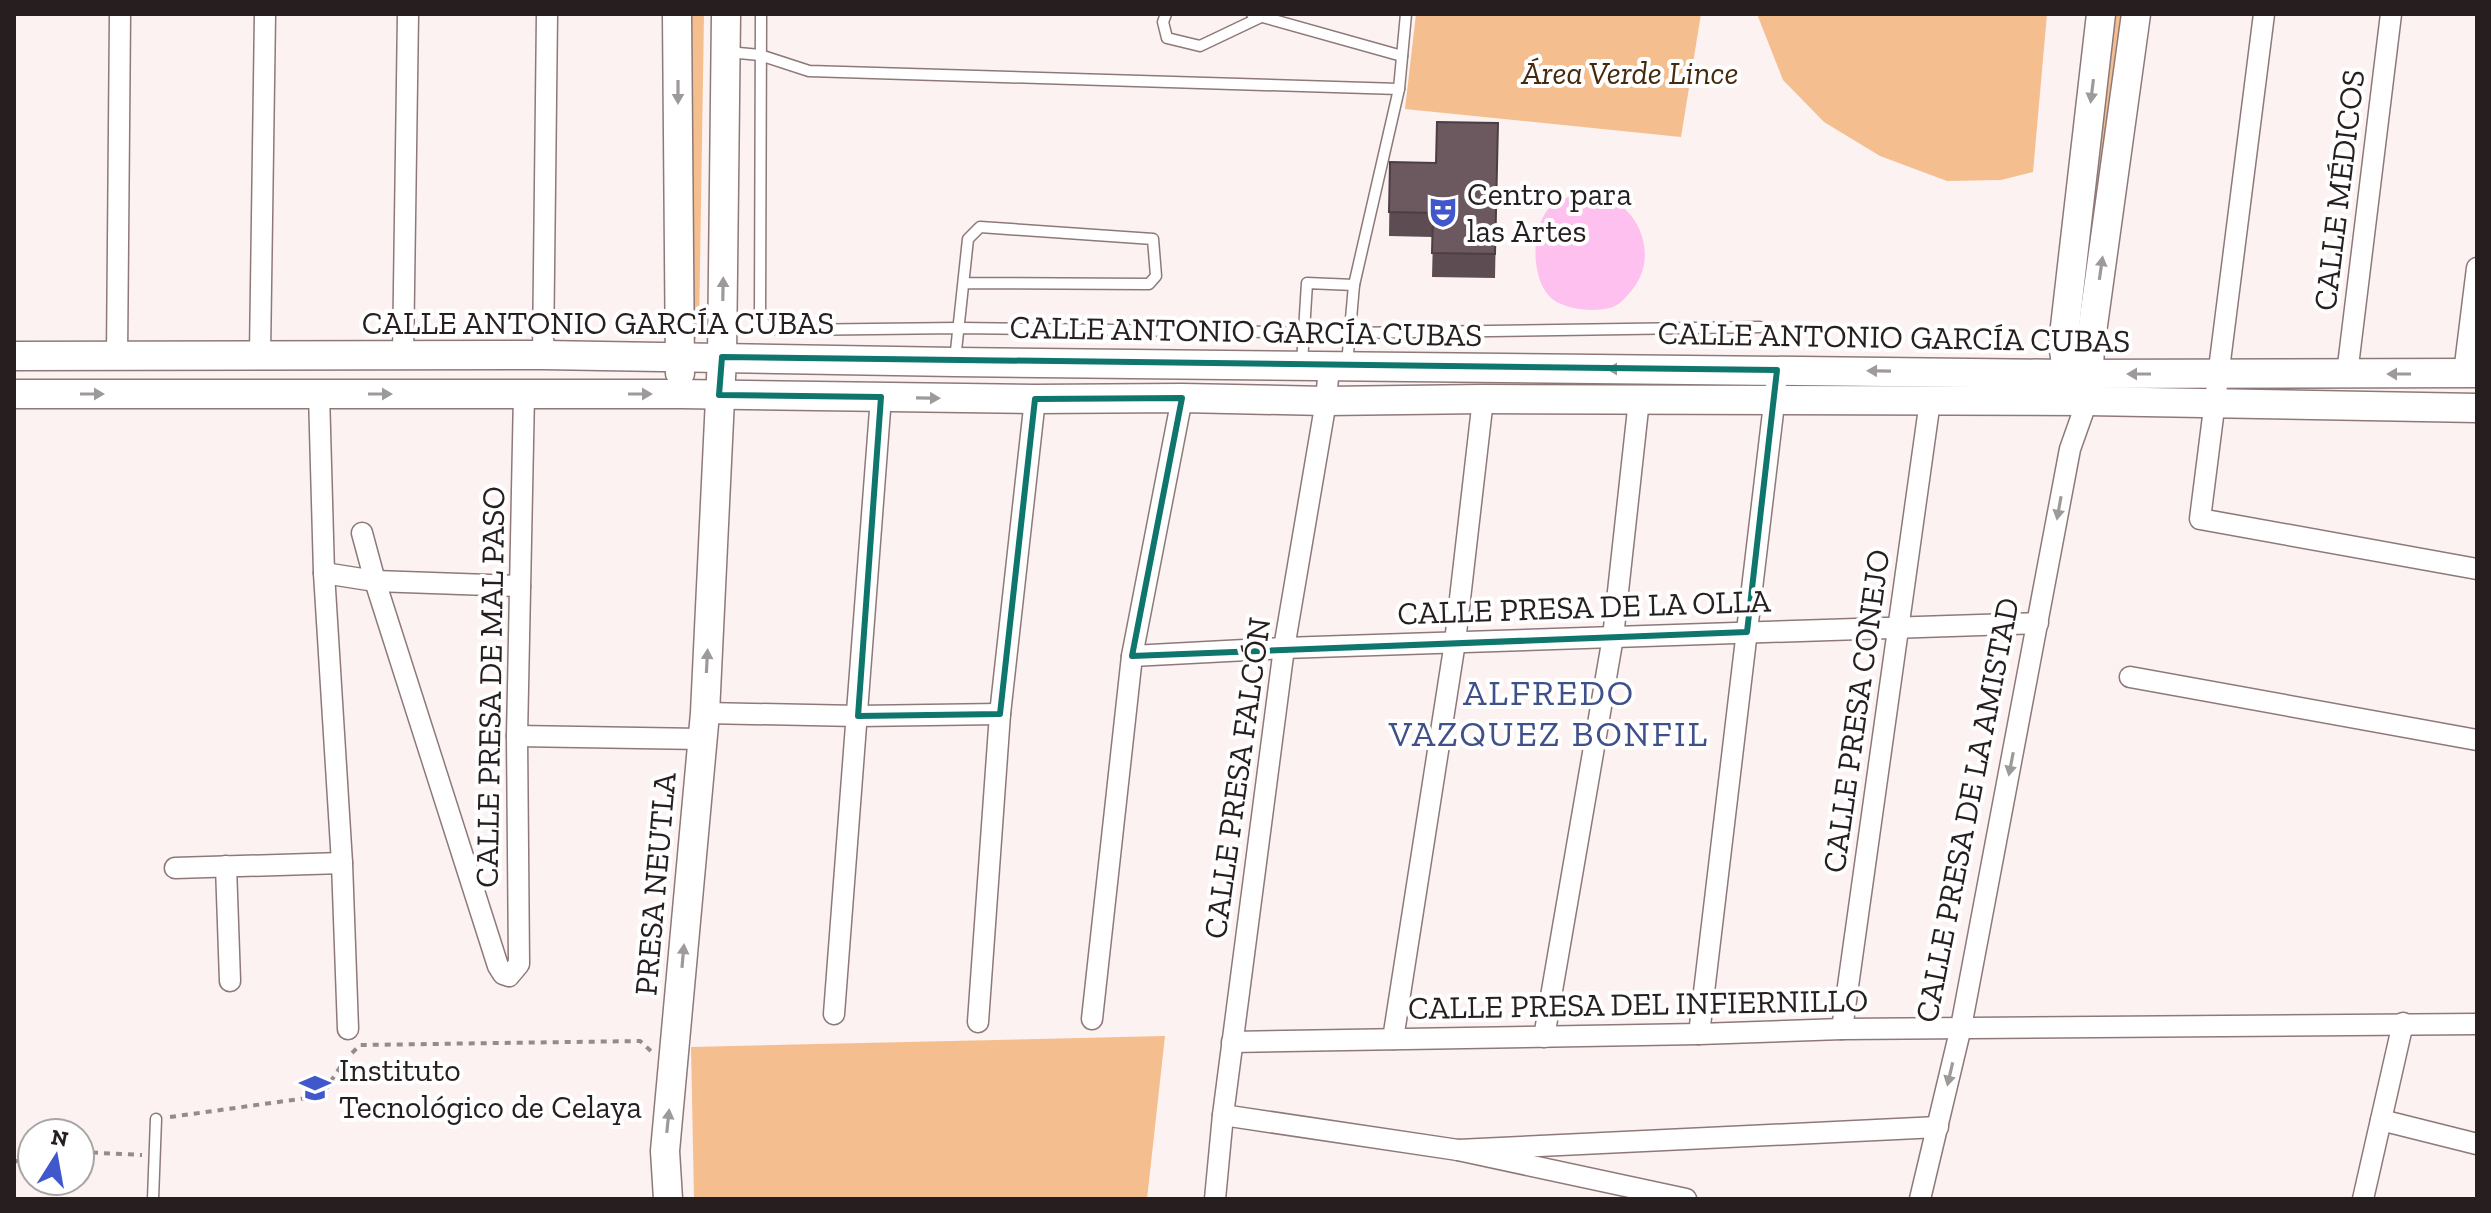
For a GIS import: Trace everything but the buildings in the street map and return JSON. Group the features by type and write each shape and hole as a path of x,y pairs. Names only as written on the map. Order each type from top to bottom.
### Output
{"street":[{"path":"117,356 120,14"},
{"path":"260,354 265,14"},
{"path":"403,356 408,14"},
{"path":"543,355 547,14"},
{"path":"677,14 680,394"},
{"name":"PRESA NEUTLA","path":"668,1199 665,1151 703,726 722,357 726,14"},
{"path":"2079,387 2063,344 2101,14"},
{"path":"2079,387 2090,347 2136,14"},
{"path":"2264,14 2200,519 2470,565"},
{"name":"CALLE MÉDICOS","path":"2347,374 2391,14"},
{"path":"2470,373 2477,268"},
{"name":"CALLE ANTONIO GARCÍA CUBAS","path":"14,356 543,355 1777,370 2079,387 2216,404 2477,408"},
{"name":"CALLE PRESA FALCÓN","path":"1215,1199 1232,1042 1284,648 1326,401 1326,366"},
{"path":"1699,1034 1777,370"},
{"name":"CALLE ANTONIO GARCÍA CUBAS","path":"14,394 680,394 1326,401 1930,401 2218,374 2470,373"},
{"name":"CALLE PRESA DE LA AMISTAD","path":"1920,1199 1961,1027 2074,432 2079,387"},
{"path":"319,394 324,573 342,863 348,1029"},
{"name":"CALLE PRESA DE MAL PASO","path":"375,581 498,966 503,974 509,976 519,964 517,736 524,394"},
{"path":"834,1014 881,397"},
{"path":"1092,1019 1132,656 1182,398"},
{"path":"978,1022 1000,714 1035,399"},
{"path":"1393,1039 1455,642 1483,399"},
{"path":"1544,1037 1613,637 1639,400"},
{"name":"CALLE PRESA CONEJO","path":"1842,1029 1930,401"},
{"path":"362,533 375,581"},
{"path":"324,573 375,581 520,586"},
{"name":"CALLE PRESA DE LA OLLA","path":"1132,656 1284,648 2038,623"},
{"path":"2130,677 2477,740"},
{"path":"517,736 858,716 1000,714"},
{"path":"175,868 342,863"},
{"path":"226,866 230,981"},
{"path":"2363,1199 2403,1023"},
{"name":"CALLE PRESA DEL INFIERNILLO","path":"1232,1042 1961,1027 2477,1024"},
{"path":"1223,1115 1458,1150 1686,1199"},
{"path":"2381,1120 2477,1144"},
{"path":"1458,1150 1938,1127"}],"lane":[{"path":"761,14 760,314 766,328 1349,333 1760,327"},
{"path":"1166,14 1163,22 1167,38 1200,46 1257,15 1402,56"},
{"path":"1354,285 1307,283 1304,332 1326,366 1349,333 1354,285 1399,89 1406,14"},
{"path":"725,52 760,55 809,71 1399,89"},
{"path":"955,362 968,239 980,227 1153,239 1156,276 1149,284 964,283"},
{"path":"153,1199 156,1119"}],"path":[{"path":"156,1119 307,1098 325,1090 345,1060 360,1045 640,1041 653,1053"},
{"path":"96,1153 155,1155"}],"highlighted area":[{"path":"722,357 1777,370 1747,632 1132,656 1182,398 1035,399 1000,714 858,716 881,397 719,395"}],"green space":[{"path":"689,14 704,14 699,330 692,343"},
{"name":"Área Verde Lince","path":"1416,14 1701,14 1681,137 1405,109"},
{"path":"1757,14 2047,14 2033,172 2001,180 1947,181 1880,156 1824,122 1783,80"},
{"path":"2111,14 2122,14 2080,347 2073,353"},
{"path":"1165,1036 1147,1199 694,1199 691,1047"}],"shaded area":[{"path":"1592,193 1618,204 1632,217 1642,236 1645,256 1640,277 1622,301 1606,309 1588,310 1570,307 1549,296 1538,276 1536,250 1540,224 1552,205 1566,198"}],"place":[{"name":"Centro para las Artes","path":"1443,212"},
{"name":"Instituto Tecnológico de Celaya","path":"315,1088"}],"district":[{"name":"ALFREDO VAZQUEZ BONFIL","path":"1549,712"}]}
